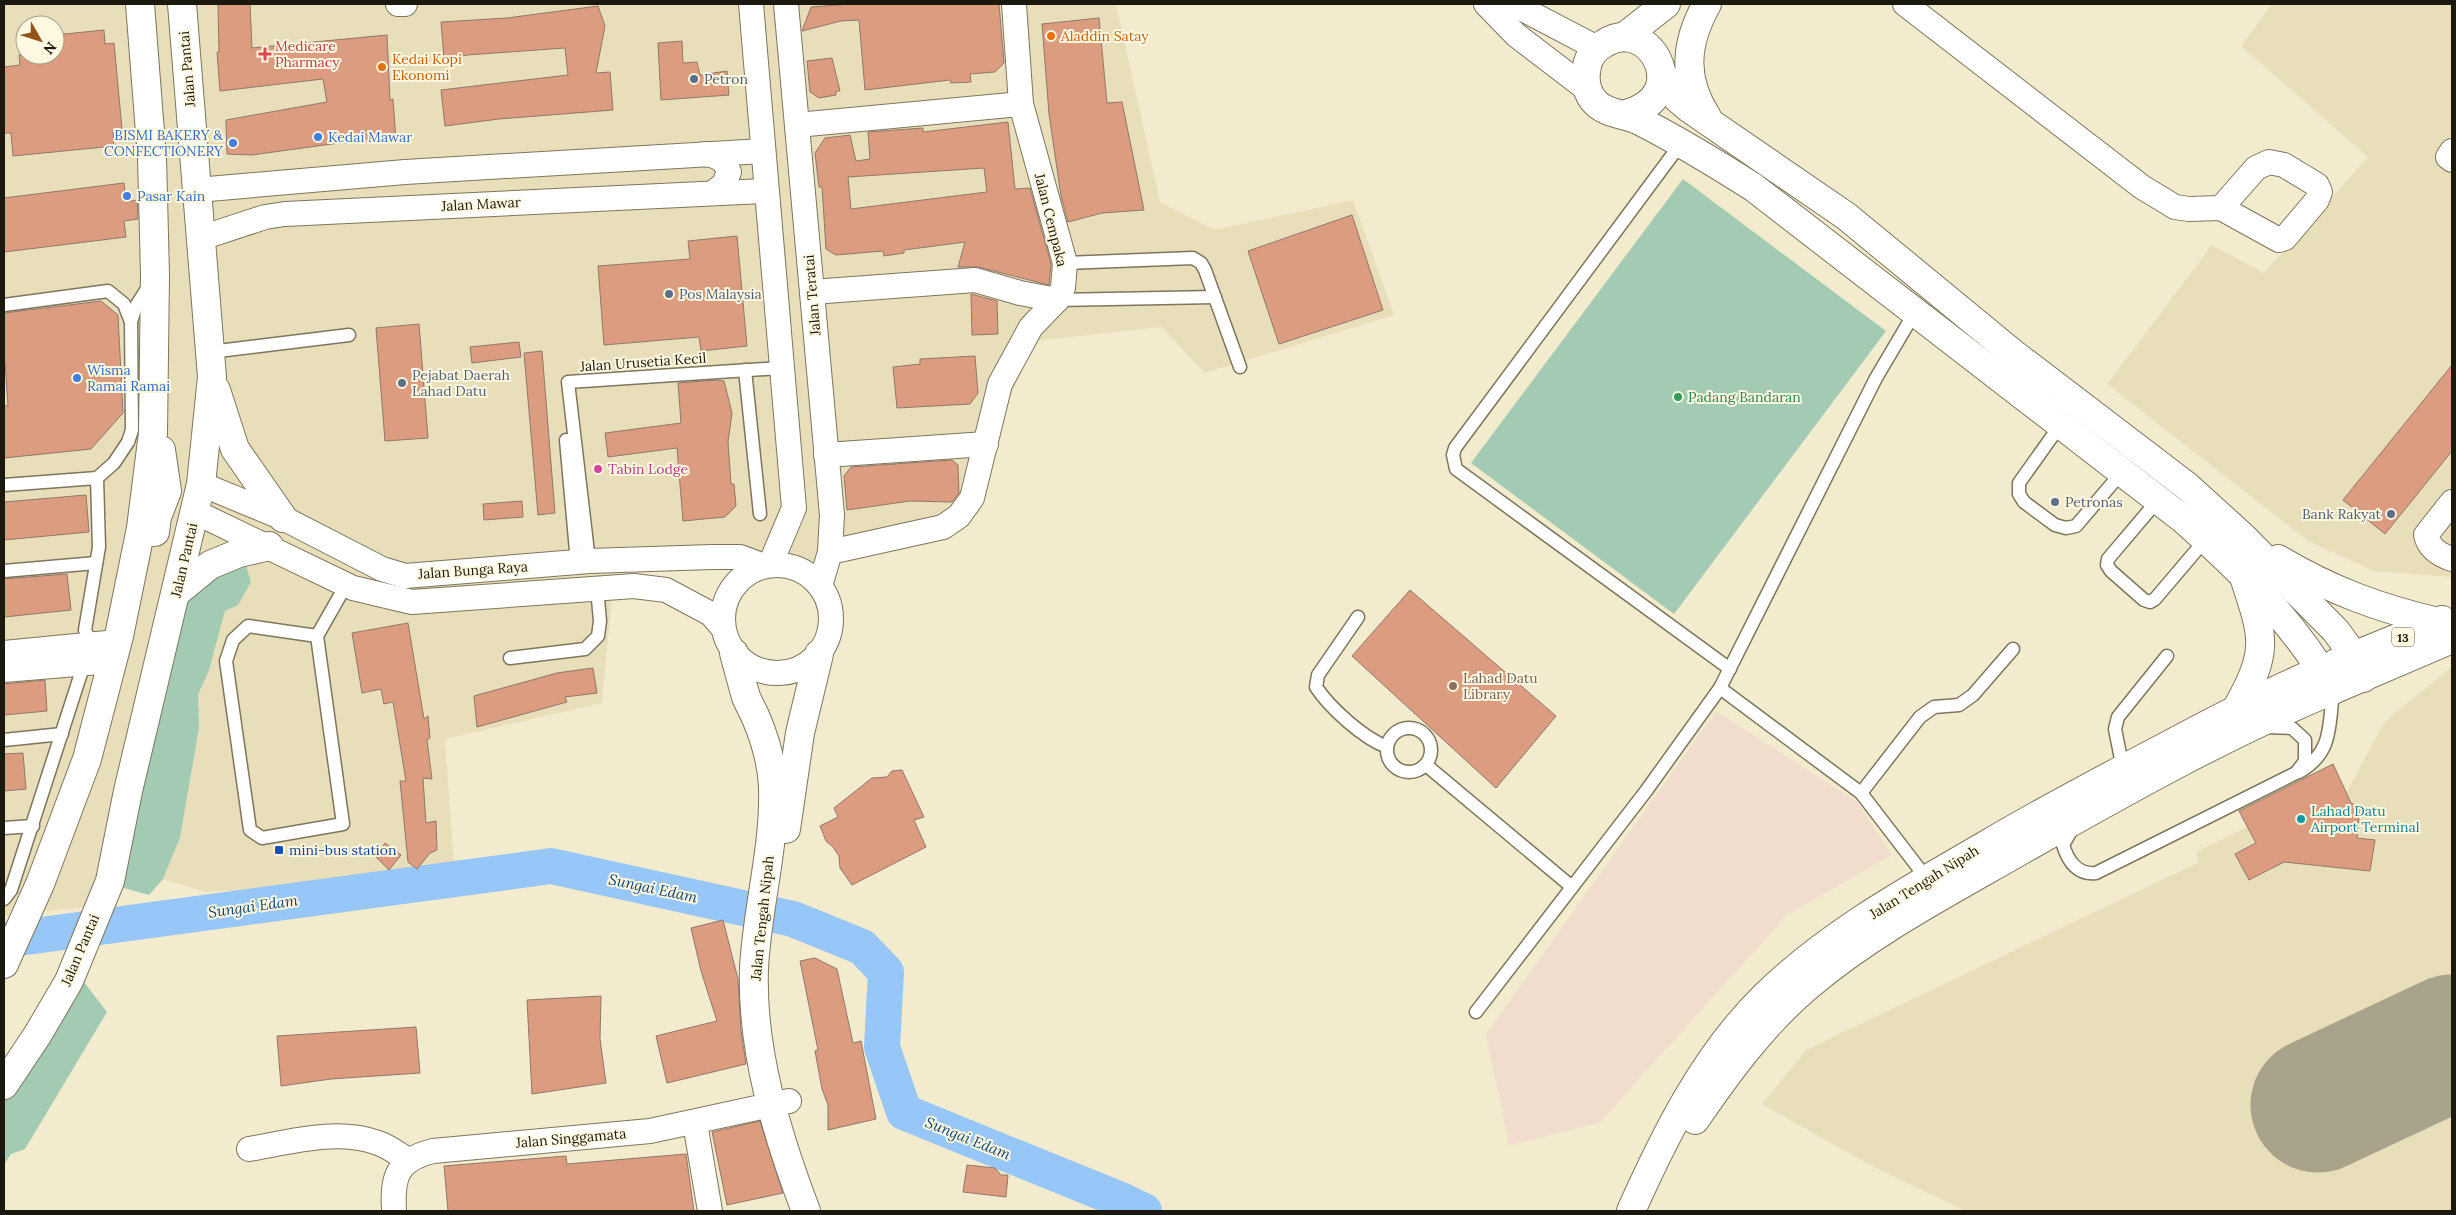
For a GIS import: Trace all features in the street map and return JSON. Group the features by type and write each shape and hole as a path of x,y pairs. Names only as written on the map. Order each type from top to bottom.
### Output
{"main road":[{"path":"40,884 87,759 109,649 141,528 153,432 155,282 152,158 140,4"},
{"name":"Jalan Pantai","path":"4,1085 38,1034 69,981 110,881 128,791 177,592 201,484 211,365 182,4"},
{"path":"1624,37 1666,4"},
{"path":"1626,114 1640,110 1652,100 1660,87 1660,68 1688,22 1706,4"},
{"path":"1706,4 1694,35 1688,59 1691,86 1711,124"},
{"path":"2327,680 2281,615 2243,574 2206,539 2158,500 1753,187 1682,142 1626,114 1610,112 1596,104 1588,90 1585,75 1588,60 1597,48 1609,40 1624,37 1635,39 1645,44 1654,52 1660,68 1677,98 1711,124 1846,216 2015,355 2164,469 2243,537 2336,631 2359,667"},
{"path":"4,964 96,758 135,627 148,570 157,517 166,491 161,460 163,372 155,282"},
{"path":"211,365 235,449 283,518"},
{"path":"166,491 180,485 201,484"},
{"path":"166,491 181,505 195,512"},
{"path":"2243,537 2313,579 2348,596 2447,626"},
{"path":"177,592 210,565 239,553 269,546"},
{"path":"2242,718 2260,657 2258,620 2243,574"},
{"name":"13","path":"2327,680 2447,626"},
{"name":"Jalan Tengah Nipah","path":"734,653 747,698 768,753 773,786 774,864"},
{"name":"Jalan Tengah Nipah","path":"806,1211 790,1172 768,970 763,951 774,864 800,734 819,654"},
{"name":"Jalan Tengah Nipah","path":"1631,1211 1659,1148 1721,1047 1762,998 1798,964 1927,879 2044,810 2123,769 2327,680"},
{"name":"Jalan Tengah Nipah","path":"1651,1211 1674,1160 1696,1120 1718,1087 1735,1063 1778,1014 1808,986 1857,948 1938,898 2091,812 2242,718"},
{"name":"Jalan Tengah Nipah","path":"781,1103 804,1168 822,1211"}],"street":[{"path":"398,4 405,4"},
{"path":"751,4 780,368 794,508 767,565"},
{"name":"Jalan Teratai","path":"786,4 832,515 830,552 820,586"},
{"name":"Jalan Cempaka","path":"830,552 943,528 959,516 972,498 1000,384 1031,327 1057,300 1063,288 1065,263 1021,104 1014,4"},
{"path":"1486,4 1516,35 1588,90"},
{"path":"1513,4 1597,48"},
{"path":"1905,4 2156,196 2175,208 2189,210 2221,208"},
{"path":"797,125 1021,104"},
{"path":"197,190 410,172 763,150"},
{"path":"2452,150 2448,157 2452,160"},
{"path":"705,154 718,156 727,166 729,172 724,184 713,193"},
{"name":"Jalan Mawar","path":"201,238 265,217 285,214 766,190"},
{"path":"812,292 975,280 1020,293 1057,300"},
{"path":"826,455 986,444"},
{"name":"Jalan Bunga Raya","path":"201,484 283,518 382,569 405,576 583,562 730,557 740,557 767,565"},
{"path":"2452,502 2426,535 2428,544 2452,559"},
{"name":"Jalan Bunga Raya","path":"195,512 269,546 346,585 412,602 634,586 666,590 711,614 722,628"},
{"path":"767,565 790,567 806,574 820,586 830,607 831,620 828,638 819,654 798,670 785,673 771,674 758,671 747,665 734,653 722,628 724,609 733,588 741,579 767,565"},
{"path":"4,652 109,649"},
{"path":"4,670 84,664 109,649"},
{"name":"Jalan Singgamata","path":"408,1160 433,1151 650,1131 695,1123 781,1103"},
{"path":"695,1123 710,1211"},
{"path":"249,1149 338,1136 360,1138 380,1143 408,1160 397,1174 393,1192 394,1211"}],"lane":[{"path":"1682,142 1455,448 1453,455 1456,468 1730,669"},
{"path":"1065,263 1192,258 1201,263 1206,270 1240,367"},
{"path":"4,485 97,478 114,463 132,430 131,322 136,306 155,282"},
{"path":"4,305 108,291 124,304 131,322"},
{"path":"1057,300 1215,297"},
{"path":"1476,1012 1646,791 1720,688 1876,378 1915,312"},
{"path":"211,365 348,336"},
{"name":"Jalan Urusetia Kecil","path":"583,562 568,382 780,368"},
{"path":"745,370 760,514"},
{"name":"Jalan Urusetia Kecil","path":"561,382 583,562"},
{"path":"2061,424 2018,483 2019,494 2024,502 2055,525 2066,528 2076,526 2122,472"},
{"path":"97,478 99,541 85,630 89,639 109,649"},
{"path":"2158,500 2108,559 2107,565 2111,571 2144,600 2150,602 2155,599 2206,539"},
{"path":"4,571 96,563"},
{"path":"317,636 248,626 232,640 226,661 250,830 262,838 342,824 317,636 346,585"},
{"path":"510,658 585,649 598,636 600,621 597,588"},
{"path":"1358,618 1318,675 1316,686 1322,696 1369,739 1387,747"},
{"path":"1861,793 1920,717 1934,707 1960,705 1973,695 2013,649"},
{"path":"2123,769 2115,729 2118,717 2167,656"},
{"path":"4,899 11,890 33,826 84,664"},
{"path":"2091,812 2071,829 2063,845 2072,864 2087,874 2096,873 2296,774 2314,763 2326,746 2327,680"},
{"path":"1720,688 1861,793 1927,879"},
{"path":"2242,718 2297,730 2305,740 2307,747 2305,761 2296,774"},
{"path":"1402,728 1418,729 1426,734 1430,741 1431,758 1426,765 1409,773 1400,771 1392,765 1388,757 1387,747 1394,733 1402,728"},
{"path":"4,740 62,734"},
{"path":"1426,765 1572,888"},
{"path":"4,828 33,826"}],"shaded area":[{"path":"4,4 1116,4 1160,202 1214,230 1353,200 1394,315 1205,373 1161,327 1034,341 1008,403 985,495 962,526 892,551 806,562 620,559 611,608 602,703 445,739 454,866 386,881 206,892 163,879 180,838 199,728 198,695 209,669 225,611 251,582 244,558 111,904 4,916"},
{"path":"2272,4 2452,4 2452,577 2374,571 2308,541 2107,384 2212,245 2264,273 2368,157 2241,46"},
{"path":"2452,667 2452,1211 1965,1211 1868,1164 1762,1104 1806,1050 2199,862 2196,852 2247,827 2239,811 2333,764 2347,792 2382,726 2391,716"},
{"path":"1716,711 1856,801 1892,855 1787,915 1600,1122 1509,1146 1486,1034"}],"green space":[{"name":"Padang Bandaran","path":"1683,179 1886,331 1674,614 1471,463"},
{"path":"244,558 251,582 238,605 225,611 209,670 198,695 199,728 180,838 163,879 149,895 124,888 117,877 182,595"},
{"path":"80,977 107,1012 25,1149 11,1154 4,1164 4,1086"}],"building":[{"path":"218,4 250,4 252,48 387,35 390,100 393,99 396,141 339,143 252,155 227,154 226,120 327,102 323,79 220,91 217,52 219,52"},
{"path":"851,4 999,4 1004,63 995,72 970,74 971,82 951,83 950,80 865,90 859,20 841,21 802,31 811,7"},
{"path":"598,6 605,26 596,73 610,72 613,110 499,119 445,126 441,90 568,75 565,48 467,55 444,59 441,22 507,18"},
{"path":"1099,18 1107,103 1122,102 1144,210 1102,213 1068,222 1061,196 1049,114 1042,24"},
{"path":"104,30 105,44 114,43 122,129 113,130 114,146 13,156 11,133 4,133 4,67 65,65 65,34"},
{"name":"Petron","path":"682,41 683,63 697,62 700,75 727,71 729,95 661,100 658,43"},
{"path":"832,58 840,91 836,91 836,95 819,98 810,92 807,61"},
{"path":"1008,122 1015,189 1030,188 1051,264 1049,285 978,267 958,267 965,242 904,250 904,253 884,256 883,251 836,255 826,249 822,187 819,187 815,153 825,138 850,135 856,161 870,159 868,132 923,128 923,132","holes":["984,168 987,192 851,209 848,177"]},
{"path":"124,183 126,202 137,200 138,219 124,221 126,237 4,252 4,198"},
{"path":"1352,215 1383,310 1279,344 1248,251"},
{"path":"737,236 747,346 701,351 699,337 604,345 598,266 690,259 688,241"},
{"path":"971,294 997,301 998,334 972,335"},
{"path":"101,301 118,315 123,413 91,449 4,458 4,406 8,406 4,362 4,313"},
{"name":"Pejabat Daerah Lahad Datu","path":"419,324 428,438 385,441 376,328"},
{"path":"519,342 521,357 472,363 470,347"},
{"path":"542,351 555,513 538,515 524,353"},
{"path":"975,356 978,393 970,404 897,408 893,367 920,364 920,359"},
{"path":"2452,365 2452,451 2385,534 2343,500"},
{"path":"724,381 732,413 728,442 731,484 734,484 736,506 725,517 683,521 677,448 608,457 605,433 681,423 678,383"},
{"path":"952,460 958,465 959,493 952,502 910,501 847,510 844,476 851,467"},
{"path":"86,495 89,532 4,540 4,502"},
{"path":"522,501 523,517 484,520 483,504"},
{"path":"67,574 71,610 4,617 4,579"},
{"name":"Lahad Datu Library","path":"1410,590 1556,716 1496,788 1352,656"},
{"path":"408,623 424,719 428,716 430,738 427,740 432,779 423,778 426,823 436,821 437,850 430,853 417,869 408,862 400,781 406,781 393,702 384,704 381,689 362,693 352,633"},
{"path":"593,668 597,693 565,697 567,702 477,727 474,696 557,673"},
{"path":"45,680 47,711 4,715 4,684"},
{"path":"23,753 26,789 4,791 4,754"},
{"name":"Lahad Datu Airport Terminal","path":"2333,764 2351,803 2360,807 2357,838 2375,840 2370,871 2284,862 2249,880 2235,854 2256,843 2239,811"},
{"path":"902,770 924,817 914,820 926,847 852,885 840,868 839,856 826,841 820,826 838,817 834,808 872,778 887,777 892,771"},
{"path":"385,843 401,855 389,870 376,857"},
{"path":"723,920 738,979 741,1031 746,1064 667,1083 656,1036 717,1021 701,971 691,928"},
{"path":"815,958 837,969 853,1043 861,1041 876,1119 828,1130 828,1105 822,1089 815,1051 818,1050 800,961"},
{"path":"601,996 600,1039 606,1083 532,1094 527,1000"},
{"path":"416,1027 420,1073 331,1079 281,1086 277,1036"},
{"path":"760,1121 783,1193 727,1205 712,1132"},
{"path":"686,1154 694,1211 448,1211 444,1166 566,1156 567,1164"},
{"path":"967,1165 995,1168 1001,1175 1008,1175 1006,1197 963,1192"}],"waterway":[{"name":"Sungai Edam","path":"4,940 551,866 793,919 862,947 886,972 882,1047 904,1112 1144,1211"}],"runway":[{"path":"2318,1105 2452,1042"}],"place":[{"name":"Aladdin Satay","path":"1051,36"},
{"name":"Medicare Pharmacy","path":"265,54"},
{"name":"Kedai Kopi Ekonomi","path":"382,67"},
{"name":"Petron","path":"694,79"},
{"name":"Kedai Mawar","path":"318,137"},
{"name":"BISMI BAKERY & CONFECTIONERY","path":"233,143"},
{"name":"Pasar Kain","path":"127,196"},
{"name":"Pos Malaysia","path":"669,294"},
{"name":"Wisma Ramai Ramai","path":"77,378"},
{"name":"Pejabat Daerah Lahad Datu","path":"402,383"},
{"name":"Padang Bandaran","path":"1678,397"},
{"name":"Tabin Lodge","path":"598,469"},
{"name":"Petronas","path":"2055,502"},
{"name":"Bank Rakyat","path":"2391,514"},
{"name":"Lahad Datu Library","path":"1453,686"},
{"name":"Lahad Datu Airport Terminal","path":"2301,819"},
{"name":"mini-bus station","path":"279,850"}]}
